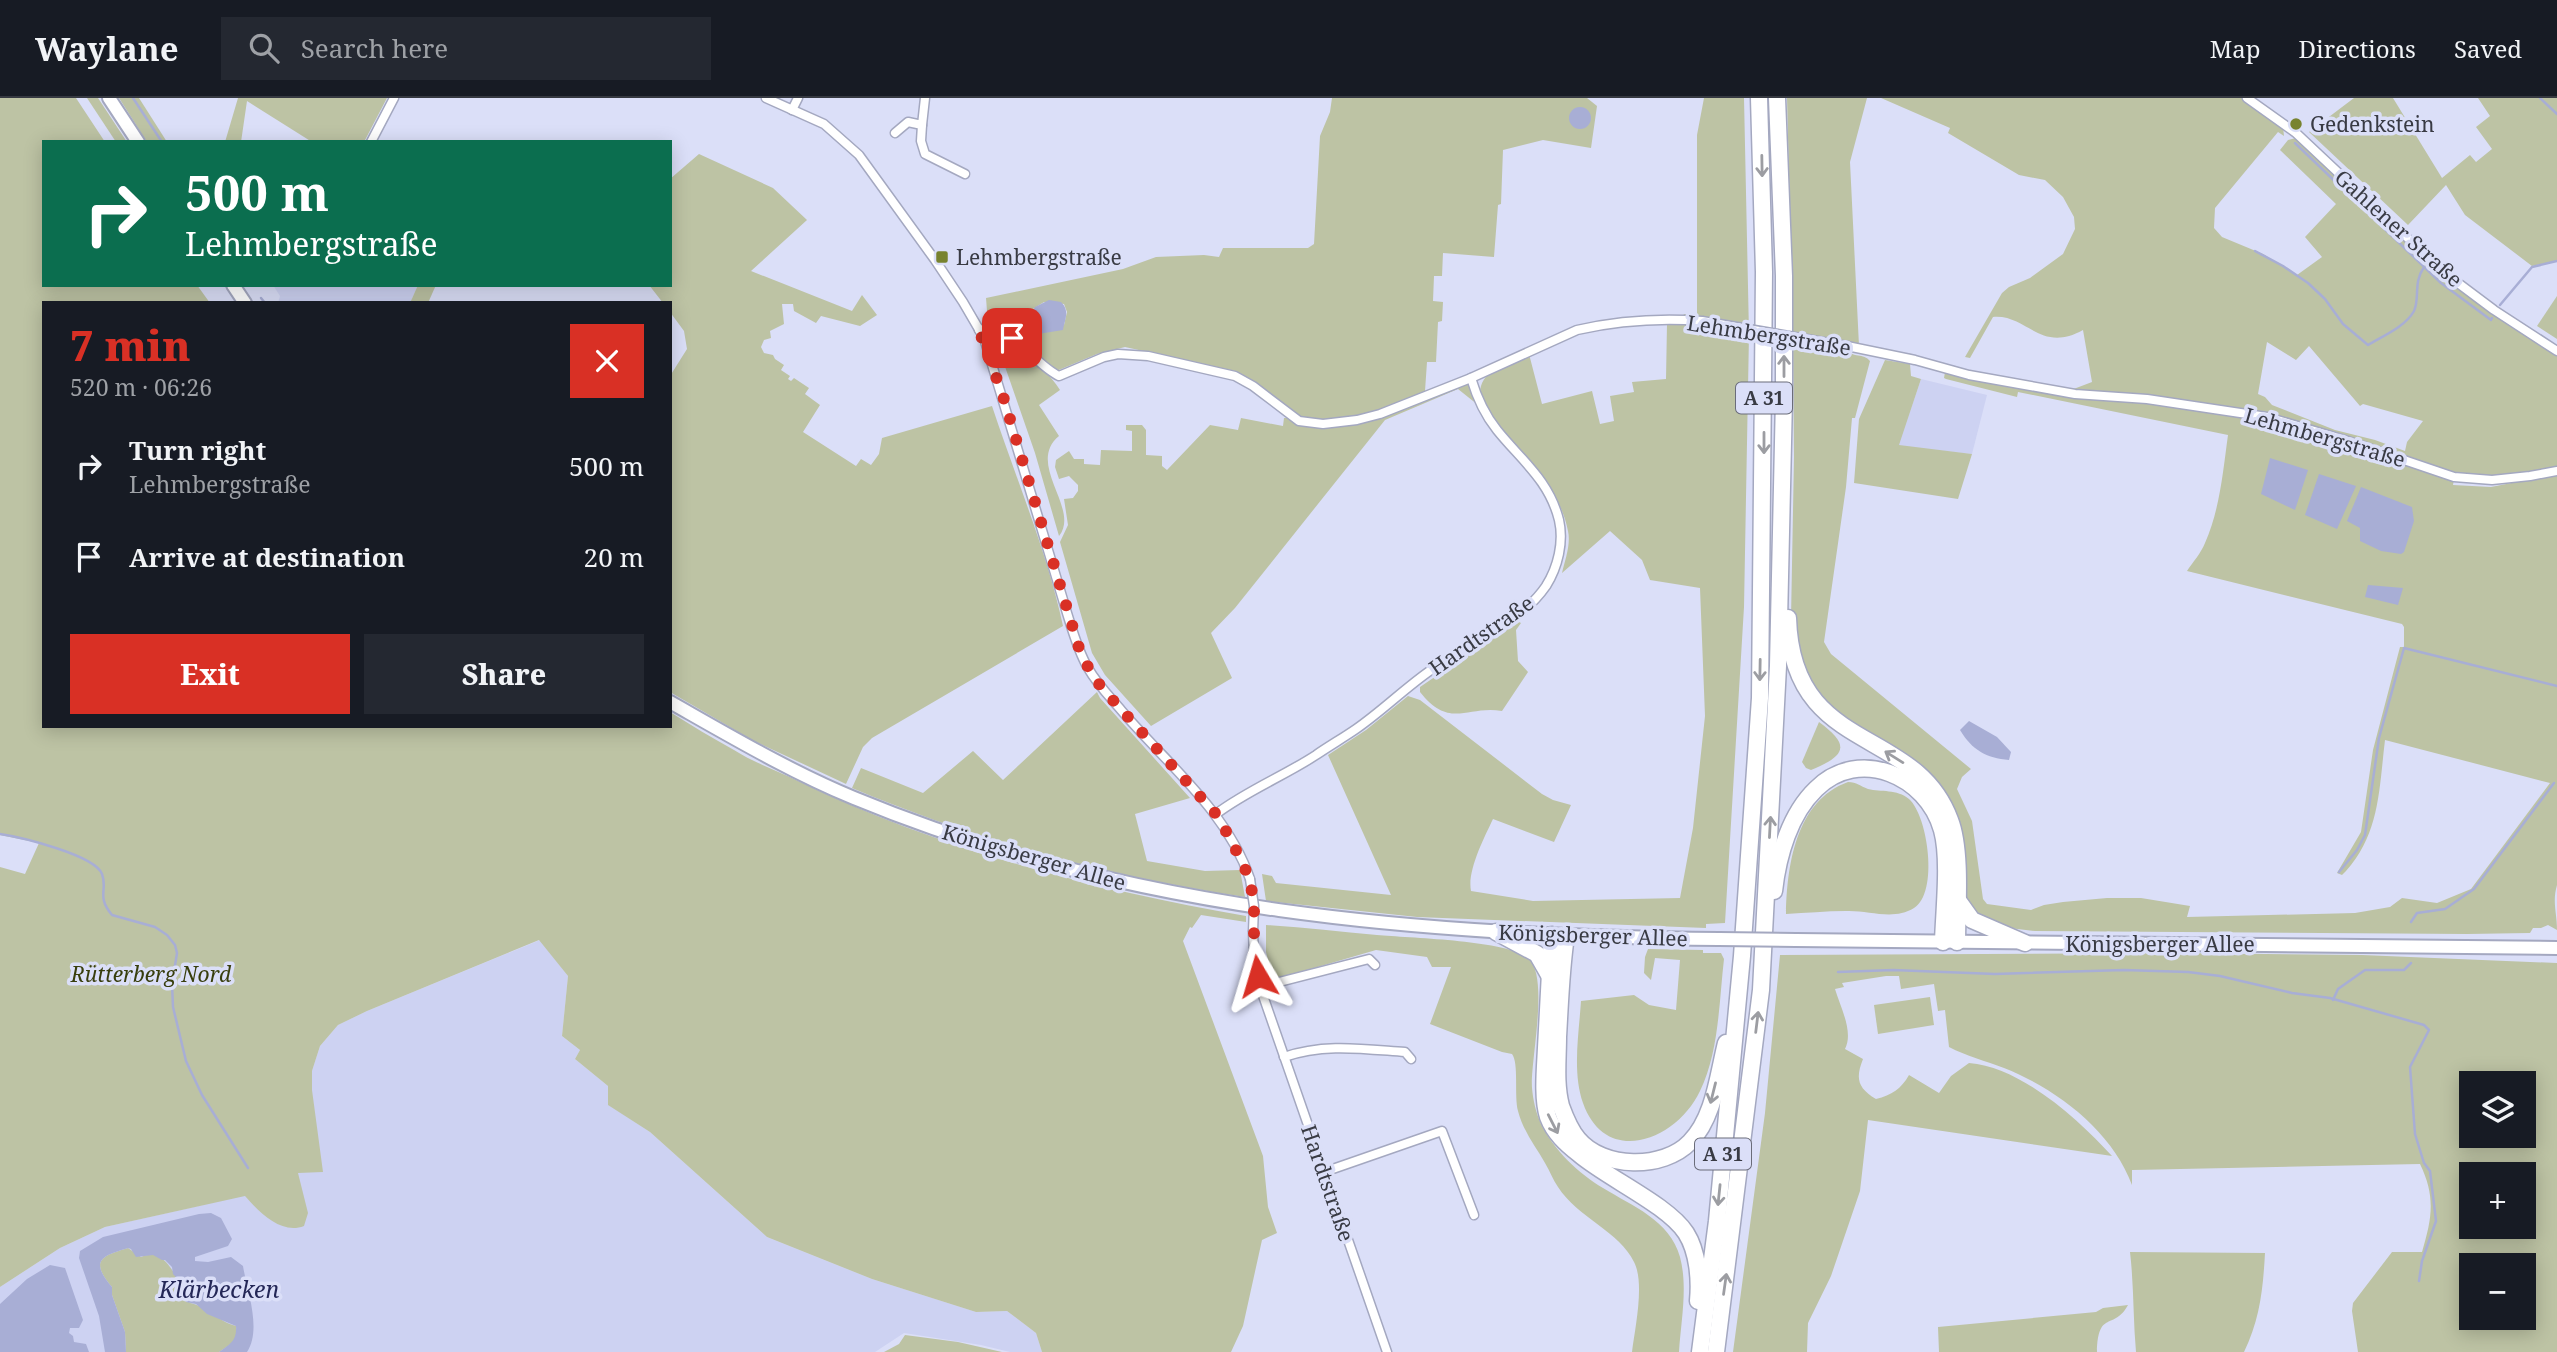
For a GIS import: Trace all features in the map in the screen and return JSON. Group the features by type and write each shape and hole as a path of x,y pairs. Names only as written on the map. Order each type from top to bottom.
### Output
{"highway":[{"name":"A 31","path":"1700,1352 1717,1221 1742,956 1760,698 1764,272 1759,98"},
{"name":"A 31","path":"1716,1352 1761,990 1778,666 1783,483 1784,276 1776,98"},
{"path":"1783,483 1788,541 1788,626 1796,669 1806,690 1823,712 1847,730 1917,772 1938,796 1951,821 1956,860 1956,899 1950,942"},
{"path":"1761,990 1768,960 1775,887 1783,846 1798,810 1809,795 1839,773 1862,769 1885,771 1909,781 1929,802 1942,830 1950,942"},
{"path":"1956,899 1972,920 2025,943"},
{"path":"1496,932 1537,954 1550,976"},
{"path":"1559,935 1561,971 1557,1080 1561,1105 1578,1140 1595,1153 1611,1159 1638,1163 1675,1153 1690,1143 1702,1125 1711,1104 1726,1043 1733,971 1742,956"},
{"path":"1559,935 1550,976 1545,1076 1548,1116 1565,1143 1594,1167 1673,1218 1686,1234 1696,1256 1699,1288 1693,1352"}],"main road":[{"path":"109,98 137,140"},
{"name":"Königsberger Allee","path":"672,703 740,742 852,797 987,847 1135,887 1311,915 1559,935 2557,948"}],"street":[{"path":"372,140 394,98"},
{"name":"Hardtstraße","path":"766,98 824,124 859,155 935,260 979,330 1003,396 1067,614 1084,659 1105,692 1216,814 1250,879 1254,906 1254,956 1261,987 1387,1352"},
{"path":"792,110 798,98"},
{"path":"925,98 920,141 925,154 965,174"},
{"name":"Gahlener Straße","path":"2247,98 2296,133 2446,274 2494,310 2557,351"},
{"path":"895,133 908,122 922,125"},
{"name":"Lehmbergstraße","path":"979,330 989,328 1000,331 1012,338 1047,370 1059,376 1104,357 1133,353 1222,372 1253,386 1292,416 1308,423 1332,423 1368,417 1471,378 1577,330 1653,321 1702,321 1847,346 1915,360 1969,375 2075,394 2147,399 2267,417 2454,477 2492,480 2557,471"},
{"name":"Hardtstraße","path":"1216,814 1357,729 1432,669 1489,635 1527,607 1545,587 1554,570 1561,530 1551,496 1538,474 1499,432 1483,410 1471,378"},
{"path":"1261,987 1369,959 1375,965"},
{"path":"1284,1057 1307,1049 1324,1047 1405,1052 1411,1059"},
{"path":"1324,1172 1442,1131 1474,1215"}],"shaded area":[{"path":"274,287 417,287 411,301 279,301 280,296"},
{"path":"1921,379 1987,395 1972,454 1898,446"},
{"path":"540,940 568,976 562,1036 580,1050 575,1059 608,1086 609,1105 650,1132 767,1237 872,1279 976,1312 1007,1311 1036,1333 1042,1352 1010,1352 904,1333 875,1352 0,1352 0,1287 60,1248 105,1227 203,1205 312,1090 312,1071 320,1046 338,1025"}],"green space":[{"name":"Rütterberg Nord","path":"0,98 76,98 104,140 42,140 42,287 198,287 209,301 42,301 42,728 672,728 672,713 764,766 905,827 1016,864 1073,879 1246,916 1246,922 1201,915 1192,928 1190,927 1183,941 1263,1156 1268,1207 1277,1233 1262,1240 1243,1326 1231,1352 1042,1352 1036,1333 1007,1311 976,1312 872,1279 767,1237 650,1132 608,1105 608,1086 575,1059 580,1050 562,1036 568,976 539,940 338,1025 320,1046 312,1071 312,1090 323,1172 298,1173 308,1213 304,1226 295,1228 279,1225 264,1215 245,1196 105,1227 60,1248 0,1287 0,867 25,874 39,843 0,835"},
{"path":"87,98 98,98 126,140 115,140"},
{"path":"119,98 139,98 166,140 146,140"},
{"path":"238,98 387,98 365,140 309,140 247,101 241,140 226,140"},
{"path":"1332,98 1587,98 1597,106 1591,148 1543,140 1503,150 1501,204 1498,205 1494,257 1443,253 1442,276 1434,276 1433,301 1443,302 1442,321 1438,322 1436,362 1427,362 1425,391 1374,413 1332,420 1300,418 1269,392 1235,371 1125,347 1097,354 1054,372 987,311 986,298 1123,269 1156,257 1219,257 1223,248 1308,248 1314,244 1320,136 1330,112","holes":["1044,302 1064,304 1067,312 1064,325 1036,332 1032,327 1033,309"]},
{"path":"1704,98 1744,98 1749,334 1744,607 1725,923 1706,924 1706,928 1417,917 1266,901 1262,874 1272,876 1276,883 1391,895 1328,755 1366,730 1408,696 1420,700 1542,794 1571,805 1554,842 1493,819 1474,864 1471,891 1533,901 1680,898 1693,828 1705,716 1700,588 1650,580 1642,560 1610,531 1562,573 1569,536 1561,508 1540,473 1492,420 1481,396 1481,386 1484,379 1495,369 1529,354 1542,404 1592,391 1600,424 1614,421 1610,396 1634,392 1632,382 1666,379 1667,324 1702,325 1683,314 1697,314 1697,135"},
{"path":"1787,98 1867,98 1850,162 1859,346 1912,354 1909,356 1793,334"},
{"path":"1881,98 2243,98 2283,127 2284,136 2278,132 2215,208 2214,228 2222,237 2263,254 2297,275 2322,257 2305,237 2336,204 2280,150 2288,140 2296,138 2441,275 2478,304 2557,356 2557,467 2494,475 2456,473 2247,409 2071,390 2092,382 2083,330 2056,338 2045,336 2015,321 1993,317 1970,358 1965,357 2002,293 2030,278 2063,254 2075,229 2074,217 2063,197 2045,180 2019,175 1948,133 1950,128","holes":["2267,342 2296,360 2309,346 2360,406 2363,404 2423,421 2407,442 2405,451 2335,430 2272,405 2258,394"]},
{"path":"2354,98 2393,98 2442,178 2470,155 2476,162 2492,149 2476,127 2490,116 2478,98 2557,98 2557,261 2532,266 2465,215 2446,185 2408,225 2309,132"},
{"path":"699,154 773,188 807,220 751,271 852,311 862,295 877,315 860,326 821,316 816,323 794,311 793,304 782,304 784,324 770,331 771,338 764,340 761,347 764,353 773,355 784,365 781,370 790,376 788,379 791,381 794,378 809,388 805,394 820,405 803,432 856,466 861,459 871,465 879,454 882,438 992,406 1040,543 1056,598 1063,626 872,738 863,747 846,784 752,740 672,693 672,373 687,349 684,331 672,315 672,301 661,301 651,287 672,287 672,177"},
{"path":"417,287 435,287 429,301 411,301"},
{"path":"2557,296 2557,339 2537,326"},
{"path":"993,332 1030,357 1060,390 1039,405 1059,436 1050,447 1048,460 1064,513 1064,525 1059,536 1035,453"},
{"path":"1793,340 1848,350 1870,361 1855,418 1852,418 1846,487 1824,642 1831,654 1971,769 1962,777 1957,789 1972,821 1983,899 1987,904 2031,910 2063,902 2141,898 2190,906 2187,917 2355,913 2390,907 2402,898 2437,903 2471,889 2550,783 2385,740 2372,826 2366,841 2346,871 2342,875 2337,873 2361,832 2373,750 2400,647 2404,647 2402,624 2187,571 2203,547 2214,517 2228,435 2018,392 2017,397 1946,379 1945,372 1969,378 2161,402 2269,421 2454,479 2453,485 2491,487 2557,474 2557,930 2548,925 2533,928 2530,933 2467,934 2035,931 1993,926 1965,905 1952,811 1843,721 1806,681 1791,619"},
{"path":"1885,360 1910,364 1911,376 1921,379 1899,445 1972,454 1958,499 1854,483 1859,419"},
{"path":"1469,383 1478,405 1458,389 1385,420 1235,608 1211,633 1232,678 1151,726 1105,675 1092,653 1060,542 1068,525 1064,499 1073,498 1078,491 1078,485 1069,476 1059,479 1056,460 1069,451 1074,459 1084,459 1084,464 1100,465 1101,450 1132,451 1132,431 1126,430 1126,425 1142,425 1146,430 1146,455 1162,456 1162,466 1167,470 1210,425 1238,430 1241,418 1283,426 1284,418 1291,418 1330,426"},
{"path":"1517,621 1521,623 1516,630 1518,661 1528,672 1502,711 1450,713 1431,703 1420,692 1420,687"},
{"path":"1097,692 1190,798 1135,814 1147,861 1205,871 1240,870 1245,897 1144,879 1045,855 948,825 852,788 861,768 923,793 973,751 1003,780"},
{"path":"1819,722 1836,737 1840,749 1832,759 1811,770 1802,762"},
{"path":"1848,782 1868,789 1899,794 1909,799 1916,808 1926,837 1928,854 1926,887 1922,900 1914,908 1898,914 1846,911 1786,914 1792,857 1805,820 1816,804 1830,791"},
{"path":"1266,925 1456,941 1500,947 1528,958 1538,982 1538,1020 1532,1088 1539,1120 1552,1143 1576,1168 1649,1215 1668,1233 1675,1244 1684,1280 1679,1352 1632,1352 1639,1293 1634,1262 1619,1242 1566,1198 1556,1184 1520,1118 1512,1054 1430,1024 1451,967 1432,967 1427,957 1376,950 1273,980 1266,952"},
{"path":"1648,949 1721,953 1724,959 1717,1026 1706,1076 1689,1108 1675,1123 1659,1133 1642,1140 1624,1141 1608,1135 1594,1123 1583,1103 1577,1066 1581,1001 1634,995 1649,1005 1676,1010 1680,960 1655,958 1651,980 1644,973"},
{"path":"2176,953 2362,955 2557,963 2557,1352 2358,1352 2353,1303 2392,1252 2422,1252 2431,1208 2428,1187 2420,1164 2132,1170 2132,1185 2111,1147 2097,1130 2063,1100 2024,1077 1949,1047 1945,1010 1938,1011 1934,984 1901,989 1899,976 1886,976 1842,983 1844,987 1835,989 1847,1027 1845,1049 1863,1059 1859,1078 1862,1087 1870,1095 1876,1099 1891,1093 1903,1084 1909,1075 1939,1093 1951,1076 1969,1063 1989,1067 2028,1084 2047,1097 2083,1126 2112,1156 1868,1120 1860,1191 1831,1276 1808,1323 1807,1352 1733,1352 1765,1113 1780,955"},
{"path":"1930,997 1934,1025 1878,1034 1874,1005"},
{"path":"128,1248 141,1257 149,1255 162,1258 185,1287 184,1295 190,1303 236,1326 234,1342 219,1352 126,1352 125,1332 112,1295 112,1287 100,1265 105,1257"},
{"path":"2130,1252 2265,1253 2260,1304 2244,1352 2136,1352"},
{"path":"2128,1305 2123,1313 2100,1330 2097,1352 1939,1352 1938,1327 2096,1312 2103,1308"},
{"path":"905,1335 958,1342 1002,1352 884,1352 899,1344"}],"water":[{"path":"1580,107 1588,110 1591,118 1588,126 1580,129 1572,126 1569,118 1572,110"},
{"path":"1049,300 1061,302 1065,309 1063,330 1038,334 1030,324 1029,317 1035,307"},
{"path":"2270,458 2308,470 2295,510 2261,494"},
{"path":"2319,474 2356,486 2337,529 2305,515"},
{"path":"2361,487 2412,507 2414,521 2401,554 2381,551 2360,541 2360,528 2347,521"},
{"path":"2368,585 2403,588 2398,605 2365,597"},
{"path":"1969,721 1997,737 2011,752 2009,760 1987,755 1969,743 1960,730"},
{"name":"Klärbecken","path":"211,1213 221,1218 232,1239 228,1246 195,1257 195,1261 208,1262 231,1257 243,1266 253,1321 251,1343 247,1352 219,1352 234,1339 236,1326 207,1314 196,1304 186,1302 185,1287 165,1260 153,1255 136,1257 128,1248 105,1257 100,1265 112,1287 112,1295 125,1332 126,1352 105,1352 99,1316 79,1258 80,1251 103,1237"},
{"path":"50,1265 65,1268 83,1320 79,1328 70,1328 69,1333 74,1342 86,1344 89,1352 0,1352 0,1304 27,1279"}],"waterway":[{"path":"133,98 161,140"},
{"path":"2540,98 2557,114"},
{"path":"2295,143 2441,283 2491,320 2492,318"},
{"path":"2255,251 2308,283 2325,299 2343,324 2368,345 2393,331 2410,317 2416,306 2419,279 2424,267"},
{"path":"2500,305 2532,267 2557,261"},
{"path":"2339,872 2365,835 2379,738 2404,648 2557,686"},
{"path":"2411,922 2417,913 2445,909 2474,889 2554,783"},
{"path":"0,834 56,848 86,860 102,874 103,898 112,915 155,927 175,945 177,953 172,984 173,1007 186,1061 202,1095 248,1168"},
{"path":"2333,1000 2338,989 2365,970 2404,970 2411,963"},
{"path":"1838,972 2188,972 2330,998 2424,1025 2429,1030 2410,1067 2415,1134 2424,1163 2430,1171 2436,1221 2422,1261 2419,1281"}],"place":[{"name":"Gedenkstein","path":"2296,124"},
{"name":"Lehmbergstraße","path":"942,257"}],"route":[{"path":"1012,338 989,328 979,330 1003,396 1079,648 1101,687 1216,814 1230,838 1250,879 1254,906 1254,956 1258,976"}]}
